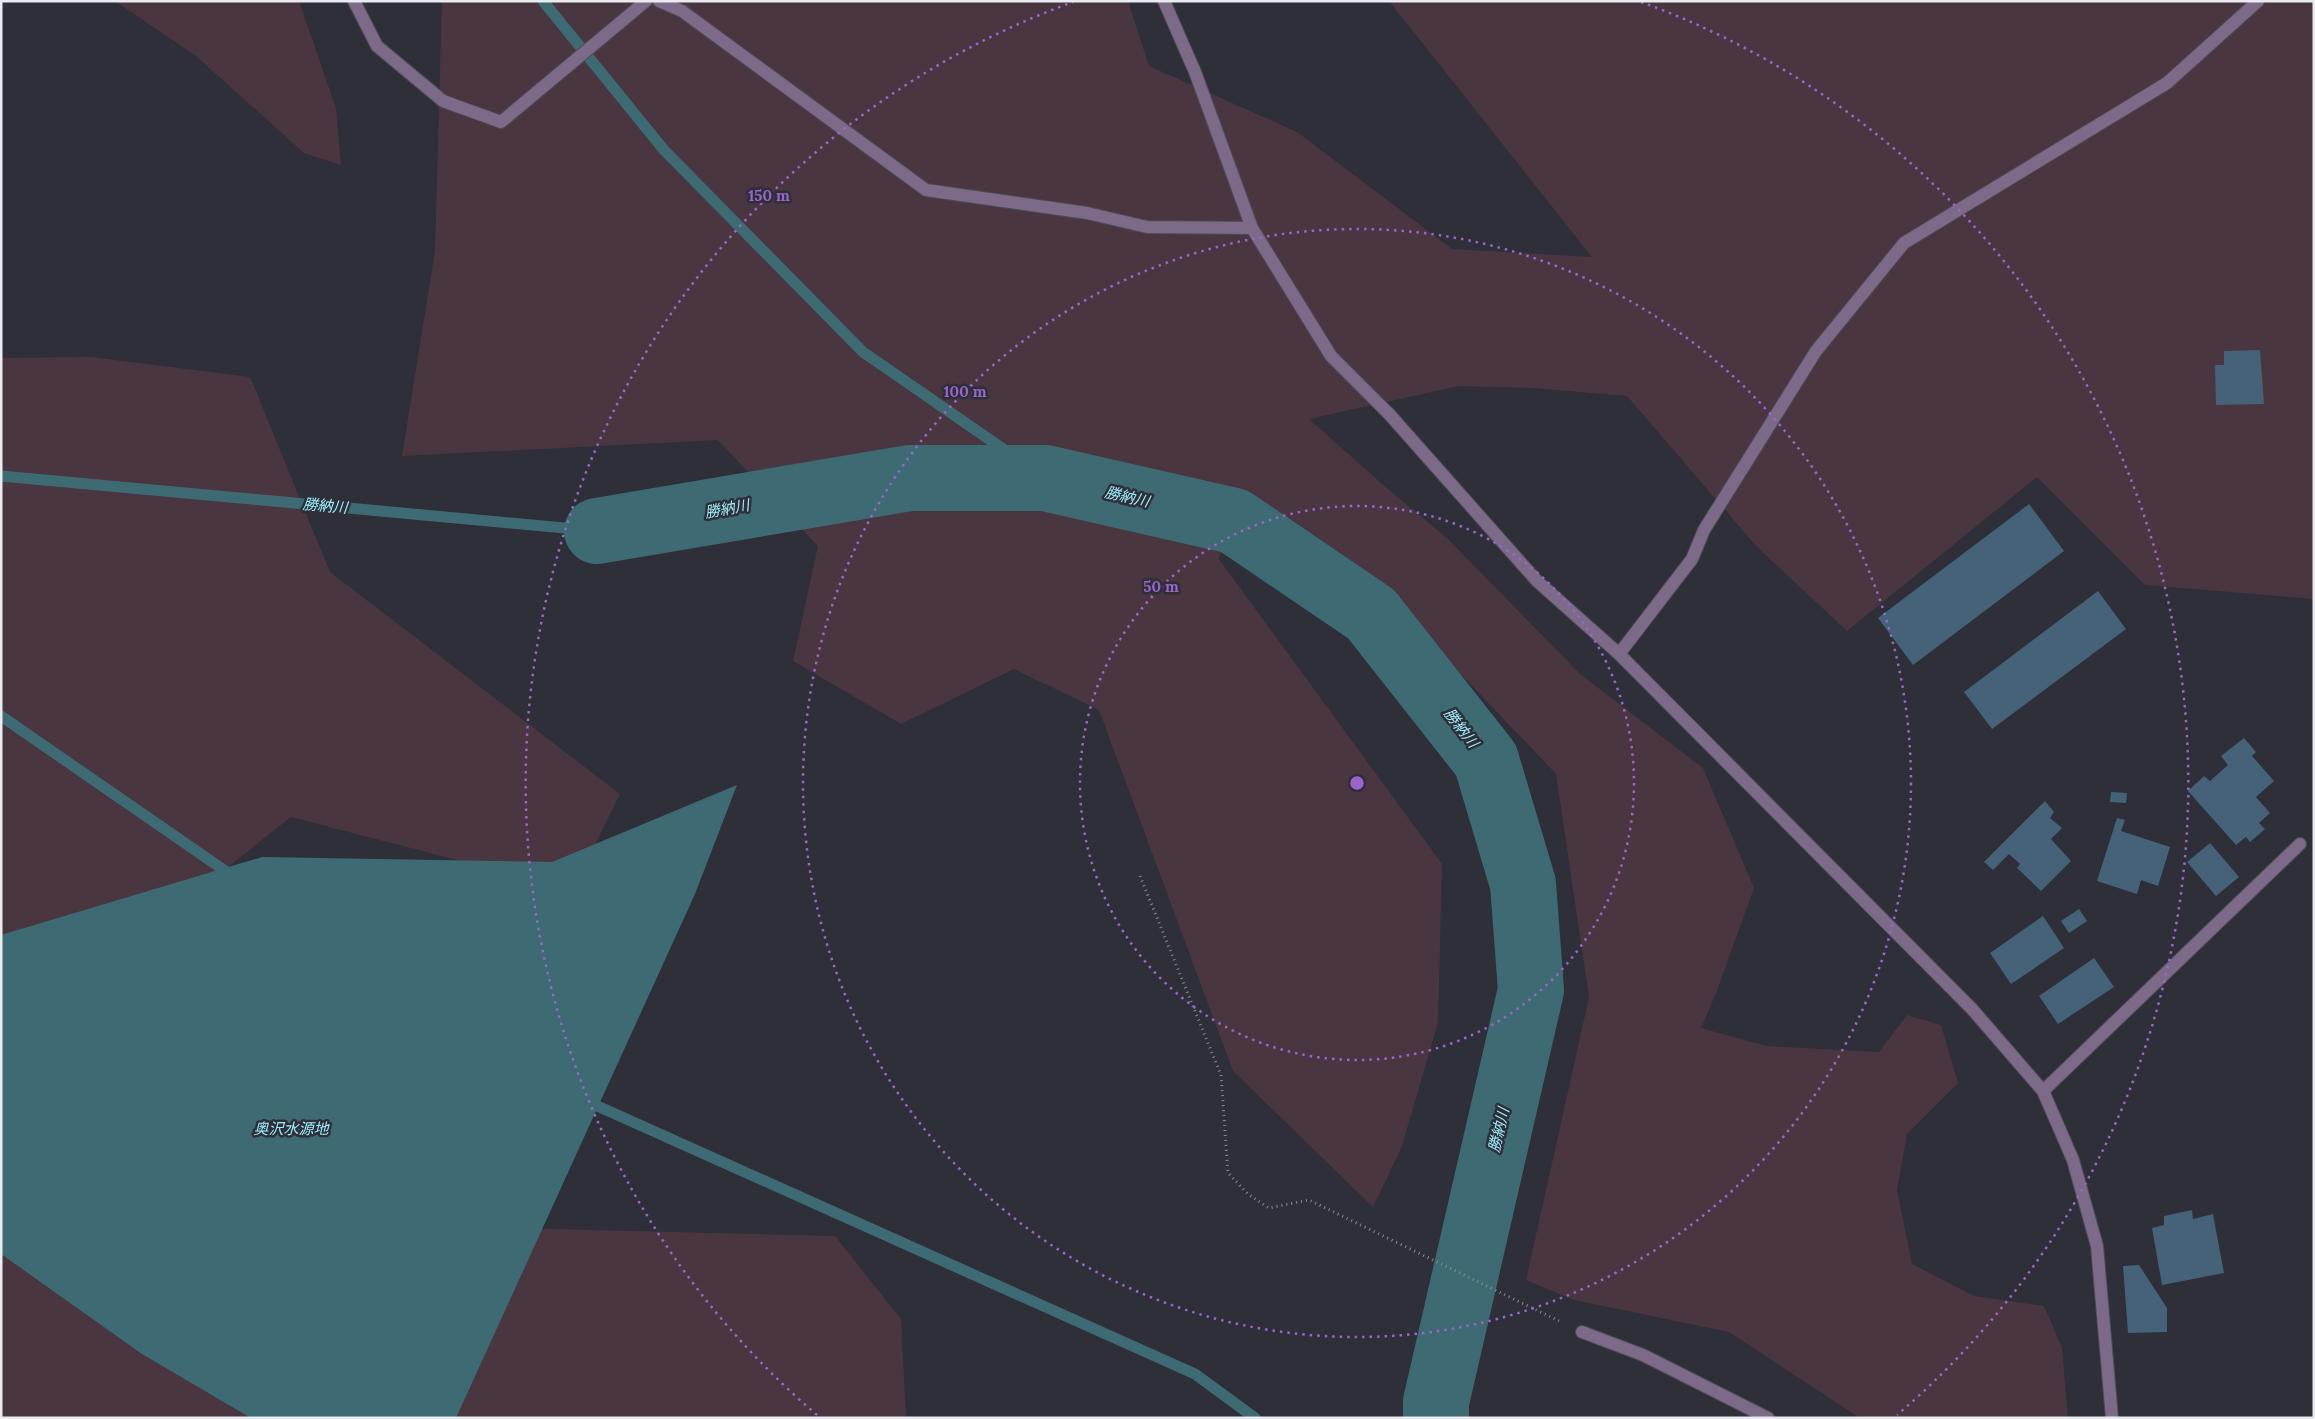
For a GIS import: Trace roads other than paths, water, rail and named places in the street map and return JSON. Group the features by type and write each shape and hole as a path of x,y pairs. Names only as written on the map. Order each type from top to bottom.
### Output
{"street":[{"path":"354,1 377,46 443,101 501,122 646,1"},
{"path":"659,1 682,12 926,190 1087,213 1147,227 1252,228"},
{"path":"1164,1 1195,72 1252,228 1331,356 1390,415 1537,581 1619,654 1972,1009 2043,1092 2073,1160 2097,1246 2112,1418"},
{"path":"1619,654 1692,559 1704,530 1816,351 1904,243 2167,84 2258,1"},
{"path":"2043,1092 2300,844"},
{"path":"1582,1332 1643,1355 1768,1418"}],"water":[{"name":"奥沢水源地","path":"737,785 695,894 456,1418 251,1418 142,1354 1,1254 1,935 262,857 552,862"}],"waterway":[{"path":"543,1 664,150 863,352 1045,478"},
{"name":"勝納川","path":"1,476 597,531"},
{"name":"勝納川","path":"597,531 910,478 1045,478 1234,521 1371,614 1486,760 1523,884 1531,990 1436,1402 1436,1418"},
{"path":"1,716 234,877"},
{"path":"584,1100 1195,1374 1255,1418"}]}
